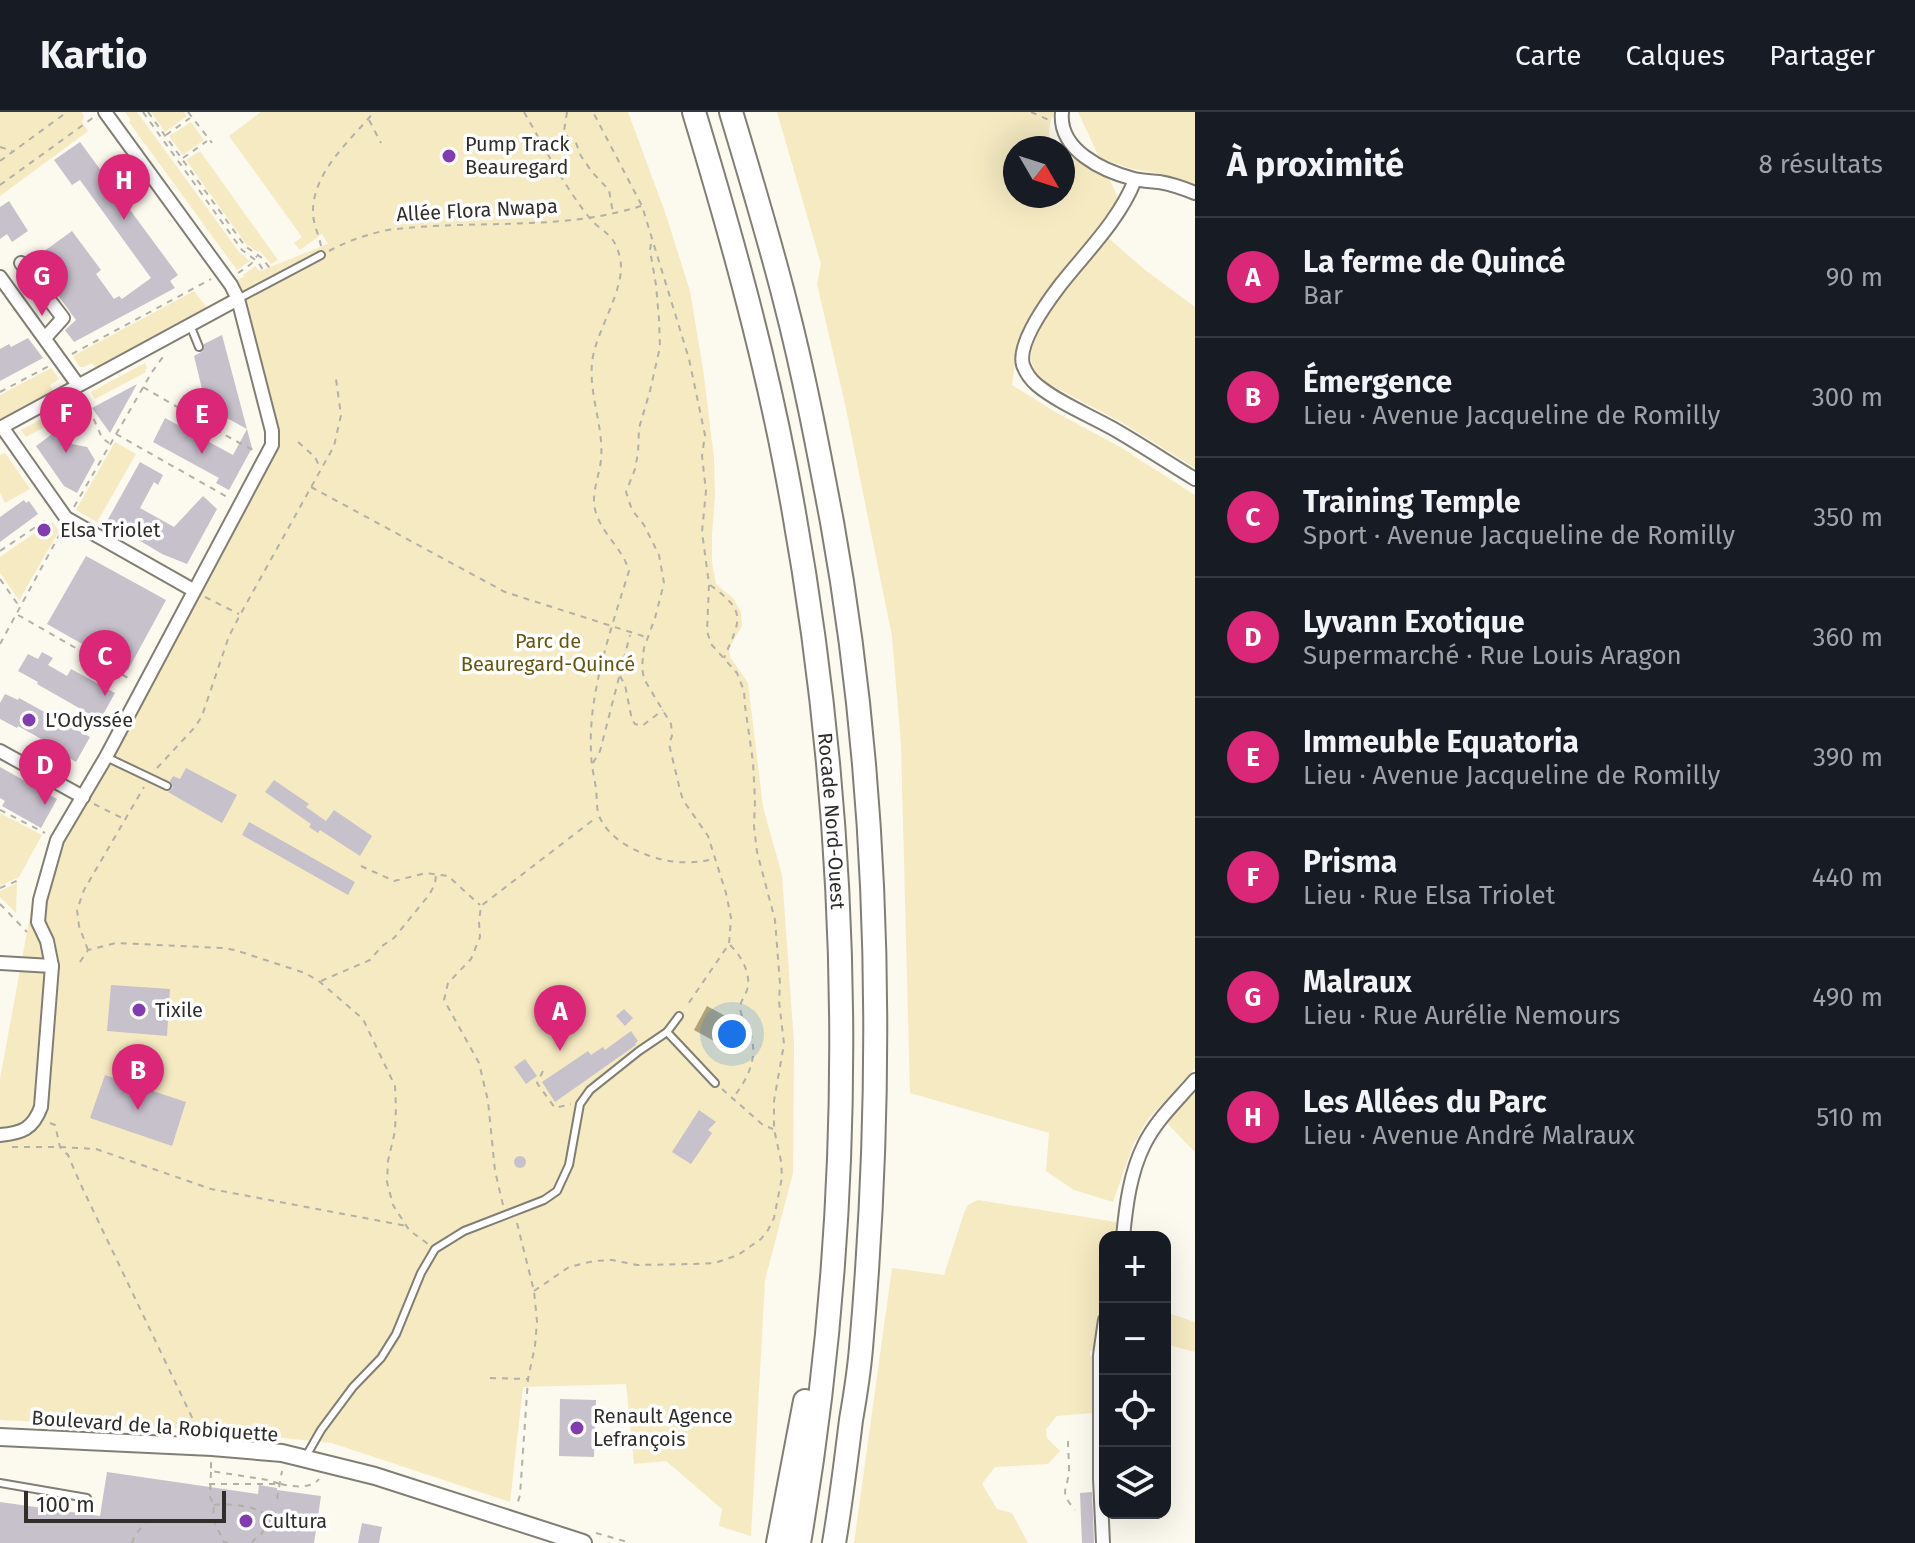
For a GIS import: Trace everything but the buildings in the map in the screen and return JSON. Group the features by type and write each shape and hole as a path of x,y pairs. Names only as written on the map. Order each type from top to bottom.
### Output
{"highway":[{"name":"Rocade Nord-Ouest","path":"694,112 736,253 774,408 808,591 835,832 842,1027 840,1143 831,1283 818,1411 799,1543"},
{"name":"Rocade Nord-Ouest","path":"731,112 786,305 817,448 851,646 865,775 875,968 872,1195 861,1352 836,1537"},
{"path":"778,1543 813,1355 831,1283"}],"main road":[{"name":"Boulevard de la Robiquette","path":"0,1437 226,1447 282,1453 375,1476 583,1543"}],"street":[{"path":"0,1135 20,1132 34,1122 41,1107 52,966 47,941 38,922 40,900 57,840 106,757 272,445 272,431 238,299 231,285 103,112"},
{"path":"1062,112 1063,130 1087,159 1135,180 1164,183 1195,193"},
{"path":"1135,180 1114,219 1044,309 1025,346 1023,361 1028,375 1040,387 1195,479"},
{"path":"21,263 63,318 45,338"},
{"path":"0,277 78,385"},
{"path":"193,590 66,518 1,428 238,299"},
{"path":"0,751 83,797"},
{"path":"0,963 52,966"},
{"path":"1124,1231 1133,1176 1144,1145 1161,1119 1195,1080"},
{"path":"1100,1375 1103,1543"},
{"path":"539,1530 557,1543"}],"lane":[{"path":"238,299 322,254"},
{"path":"190,325 199,347"},
{"path":"106,757 167,786"},
{"path":"305,1458 321,1430 353,1387 381,1358 396,1334 421,1273 435,1249 464,1231 544,1200 557,1191 569,1165 580,1104 606,1076 667,1032 679,1016"},
{"path":"667,1032 715,1083"},
{"path":"0,1483 87,1498"}],"path":[{"path":"0,161 67,112"},
{"path":"0,185 103,112"},
{"path":"143,112 242,250 273,280"},
{"path":"148,112 245,246 262,258 273,280"},
{"path":"188,112 212,143"},
{"path":"322,254 313,216 316,190 326,169 374,112"},
{"path":"567,112 564,131 576,143 592,172 609,190 613,214"},
{"path":"534,1291 569,1267 594,1261 612,1260 637,1265 715,1263 749,1249 768,1230 774,1218 781,1161 774,1129 774,1101 784,1044 775,920 757,852 753,762 744,691 737,673 708,638 709,584 702,532 706,491 702,456 705,435 689,359 642,206 593,112"},
{"path":"1031,112 1052,121 1063,130"},
{"path":"527,113 552,162 590,219 614,241 622,267 592,361 592,391 601,450 593,501 602,528 626,561 629,571 598,677 591,750 598,816 613,836 649,856 697,863 714,859"},
{"path":"166,136 191,117"},
{"path":"369,119 381,143"},
{"path":"182,158 209,140"},
{"path":"0,147 13,152"},
{"name":"Allée Flora Nwapa","path":"322,254 371,233 404,228 590,219 642,206"},
{"path":"651,243 660,347 639,428 635,469 626,492 632,510 644,525 659,555 664,583 642,658 644,679 673,730 669,750 683,800 708,836 731,918 729,944 679,1016"},
{"path":"231,285 242,280 237,273 258,255"},
{"path":"0,392 222,272"},
{"path":"0,644 62,531 66,518 168,350"},
{"path":"193,590 240,615 334,446 341,415 336,379"},
{"path":"78,385 102,438 111,444"},
{"path":"143,387 252,450 267,454"},
{"path":"116,434 240,504"},
{"path":"298,442 315,457 321,469"},
{"path":"311,487 505,592 647,638"},
{"path":"0,551 49,518 66,518"},
{"path":"0,579 20,607"},
{"path":"709,584 723,594 738,614 739,620 724,658"},
{"path":"17,614 142,688"},
{"path":"592,764 600,751 631,633"},
{"path":"619,675 625,685 635,724 642,726 664,710"},
{"path":"83,797 125,820"},
{"path":"0,810 57,840"},
{"path":"517,1508 528,1379 537,1321 534,1291 495,1171 488,1101 479,1063 444,1000 448,983 471,959 480,937 481,906 598,816"},
{"path":"361,866 394,881 426,873 448,876 481,906"},
{"path":"320,982 370,960 394,938 429,895 436,875"},
{"path":"0,888 19,880"},
{"path":"0,904 29,933"},
{"path":"80,962 88,950 116,943 223,948 305,973 320,982 363,1019 395,1086 395,1131 387,1182 393,1205 409,1230 435,1249"},
{"path":"729,944 742,959 748,977 749,986 740,1003 740,1010 750,1032 753,1051 749,1075 732,1099"},
{"path":"543,1071 537,1083 555,1108 580,1104"},
{"path":"715,1083 763,1125 774,1129"},
{"path":"34,1122 55,1125 60,1147 68,1155 197,1431"},
{"path":"0,1147 96,1149 211,1189 408,1227"},
{"path":"490,1378 528,1379"},
{"path":"1068,1441 1069,1469 1064,1491 1065,1498 1075,1510"},
{"path":"211,1461 209,1484 214,1505 213,1519 224,1542 229,1543"},
{"path":"211,1471 310,1486 317,1483 322,1473"},
{"path":"209,1484 280,1481"},
{"path":"277,1499 280,1481"},
{"path":"214,1505 264,1510 270,1518 262,1533 251,1543"},
{"path":"132,1543 146,1522"}],"green space":[{"path":"0,112 82,112 82,122 88,131 0,196"},
{"path":"125,112 137,112 239,252 250,261 237,270 129,122 131,120"},
{"path":"151,112 184,112 187,116 165,132"},
{"name":"Parc de Beauregard-Quincé","path":"261,112 628,112 665,212 690,291 703,369 714,458 712,563 716,584 733,598 741,612 742,626 729,648 730,657 748,683 763,807 782,875 794,1044 793,1173 765,1280 751,1536 719,1526 722,1509 666,1461 634,1464 626,1384 523,1387 510,1502 332,1443 205,1430 0,1420 0,1079 31,910 78,797 270,449 231,282 244,277 255,266 260,271 328,244 322,234 300,250 294,243 302,237 229,136"},
{"path":"777,112 1054,112 1050,136 1003,136 1003,208 1075,208 1075,159 1106,172 1121,204 1039,306 1017,348 1012,385 1120,447 1195,495 1195,1068 1148,1119 1133,1145 1113,1202 1074,1190 1046,1171 1049,1133 910,1093 901,745 892,636 817,284 821,264"},
{"path":"1078,112 1195,112 1195,186 1167,175 1128,168 1099,157"},
{"path":"191,122 204,140 183,155 169,136"},
{"path":"200,151 278,260 271,264 260,251 246,244 186,160"},
{"path":"1106,236 1195,307 1195,468 1121,422 1047,383 1033,366 1032,349 1046,315 1071,278"},
{"path":"194,291 208,309 96,369 92,363 80,367 73,356"},
{"path":"145,363 146,372 95,399 91,392"},
{"path":"51,368 59,379 50,385 54,392 0,421 0,395"},
{"path":"72,403 76,410 26,437 21,430"},
{"path":"115,442 136,454 97,522 76,510"},
{"path":"5,453 30,489 5,503 0,493 0,455"},
{"path":"53,523 59,531 19,600 0,573 0,557 39,530 42,534 49,530 46,525"},
{"path":"0,813 42,835 19,877 0,886"},
{"path":"17,883 16,913 0,897 0,891"},
{"path":"1195,1088 1195,1152 1165,1121"},
{"path":"978,1200 1116,1222 1117,1231 1099,1231 1099,1333 1095,1351 1090,1351 1090,1356 1095,1356 1093,1413 1057,1416 1046,1429 1047,1438 1060,1451 1048,1464 995,1467 982,1484 997,1509 1012,1513 1028,1543 854,1543 892,1268 944,1275 968,1205"},
{"path":"1171,1314 1195,1322 1195,1352 1171,1346"}],"shaded area":[{"path":"707,1006 727,1017 714,1041 694,1030"}],"place":[{"name":"Pump Track Beauregard","path":"449,156"},
{"name":"Les Allées du Parc","path":"124,220"},
{"name":"Malraux","path":"42,316"},
{"name":"Prisma","path":"66,453"},
{"name":"Immeuble Equatoria","path":"202,454"},
{"name":"Elsa Triolet","path":"44,530"},
{"name":"Training Temple","path":"105,696"},
{"name":"L'Odyssée","path":"29,720"},
{"name":"Lyvann Exotique","path":"45,805"},
{"name":"Tixile","path":"139,1010"},
{"name":"La ferme de Quincé","path":"560,1051"},
{"name":"Émergence","path":"138,1110"},
{"name":"Renault Agence Lefrançois","path":"577,1428"},
{"name":"Cultura","path":"246,1521"}]}
